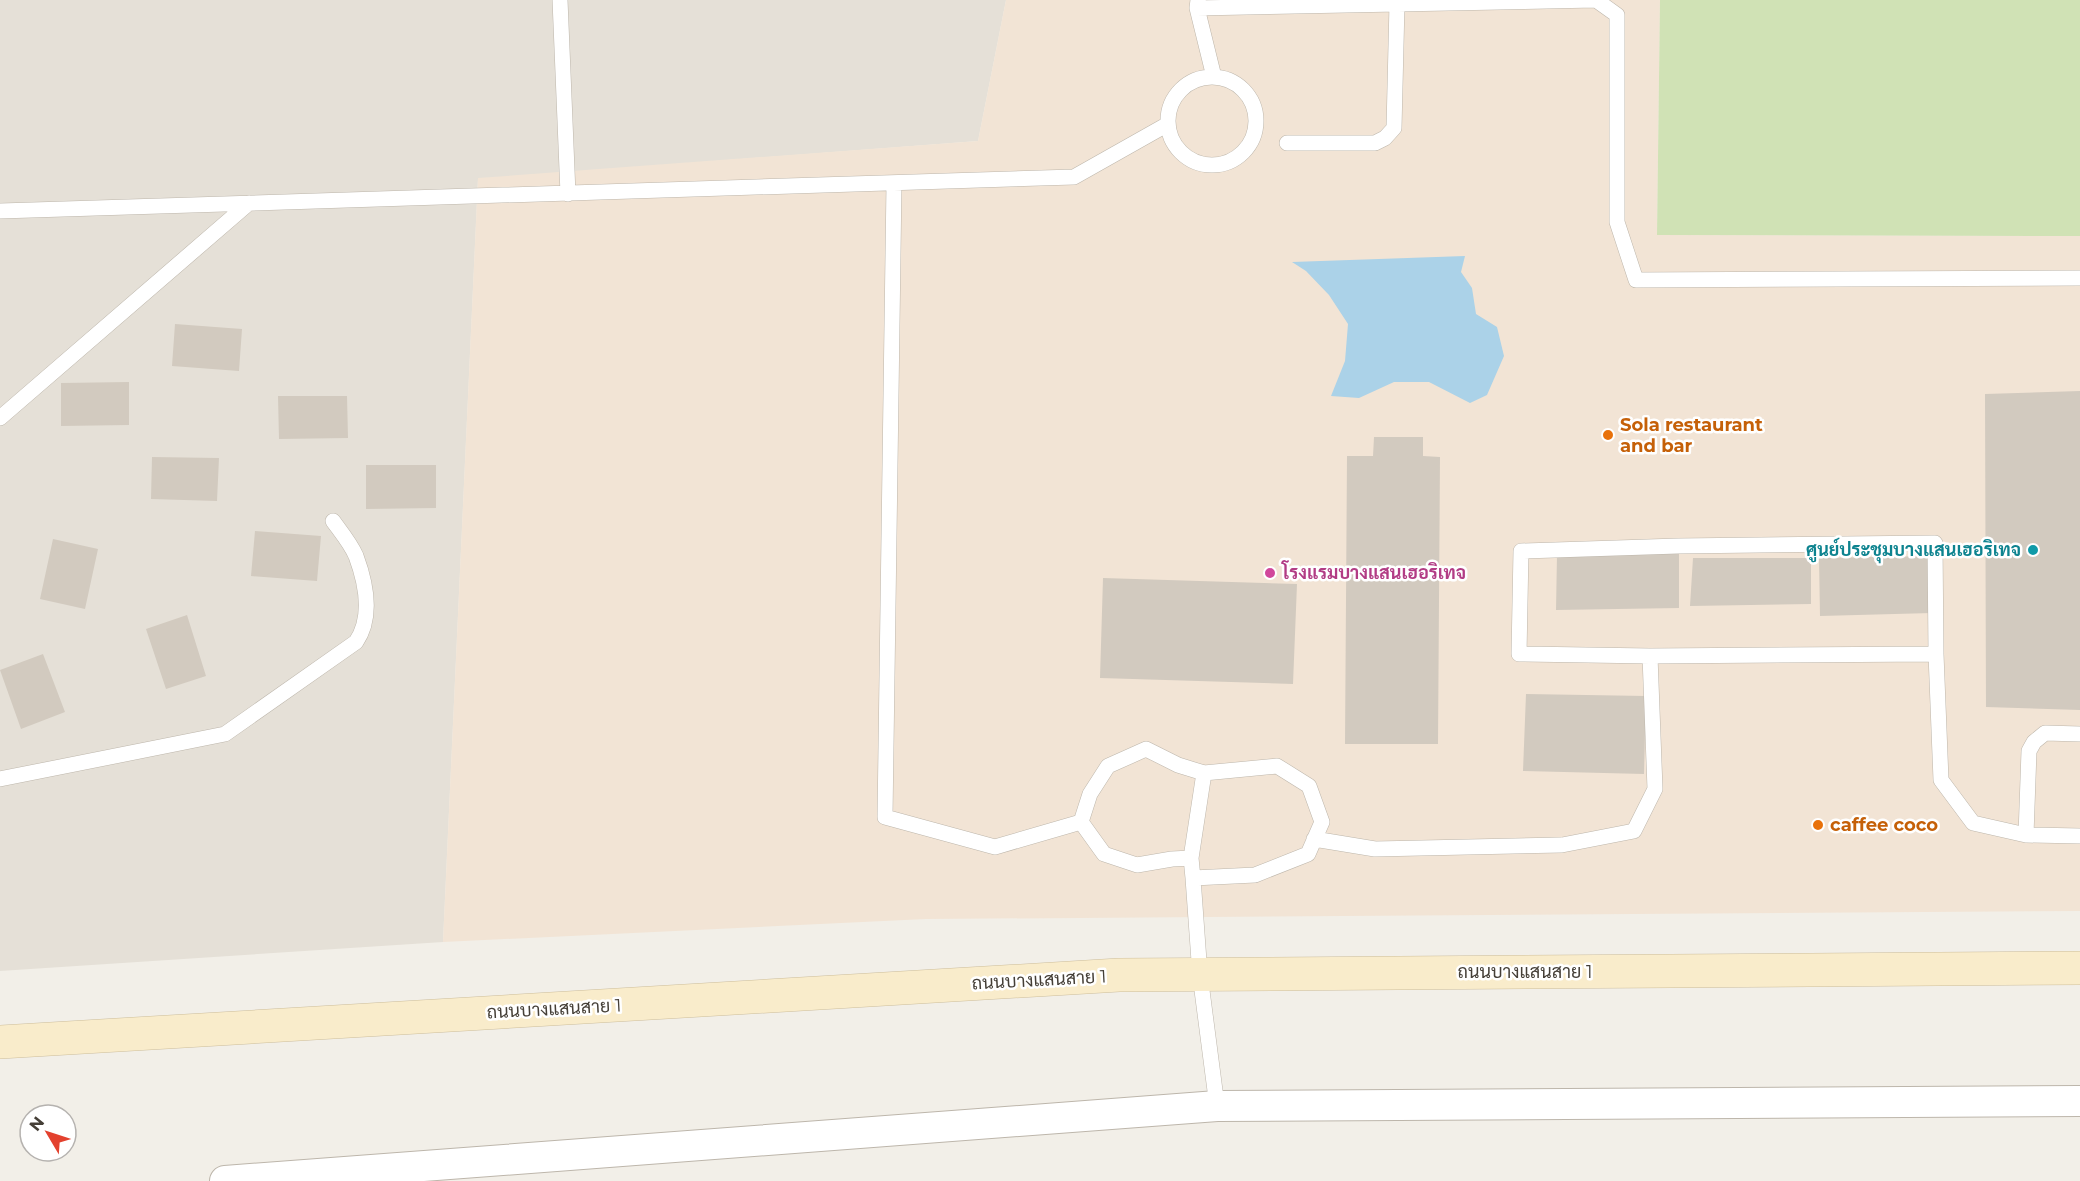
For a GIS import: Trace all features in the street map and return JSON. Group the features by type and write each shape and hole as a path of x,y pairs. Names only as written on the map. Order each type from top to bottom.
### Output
{"street":[{"name":"ถนนบางแสนสาย 1","path":"0,1042 1107,976 2080,968"},
{"path":"225,1181 1218,1106 2080,1101"}],"lane":[{"path":"560,0 568,194"},
{"path":"1214,77 1197,4 1397,4 1596,0 1617,15 1617,222 1636,280 2080,278"},
{"path":"1287,143 1375,143 1385,138 1394,128 1397,4"},
{"path":"1214,77 1228,80 1249,98 1255,111 1255,126 1252,139 1244,151 1232,160 1219,164 1204,164 1191,160 1179,151 1171,138 1168,124 1170,110 1176,96 1186,85 1200,79 1214,77"},
{"path":"0,211 1074,177 1168,124"},
{"path":"894,184 885,818 996,847 1081,822"},
{"path":"0,418 249,203"},
{"path":"0,779 225,734 356,642 361,635 368,599 356,555 333,521"},
{"path":"1936,654 1650,656 1519,654 1521,551 1678,546 1935,543 1936,654 1941,780 1973,823 2025,835 2080,836"},
{"path":"1314,839 1375,849 1562,845 1634,831 1655,789 1650,656"},
{"path":"2025,835 2029,751 2034,742 2045,733 2080,734"},
{"path":"1081,822 1090,794 1107,766 1146,749 1178,765 1204,773 1277,766 1309,786 1322,822 1308,854 1255,875 1193,878"},
{"path":"1204,773 1191,858 1200,975 1218,1106"},
{"path":"1081,822 1104,854 1137,865 1191,858"}],"shaded area":[{"path":"0,0 1006,0 978,141 478,179 443,942 0,971"},
{"name":"โรงแรมบางแสนเฮอริเทจ","path":"1006,0 1660,0 1657,235 2080,236 2080,911 926,919 443,942 478,178 978,141"}],"green space":[{"path":"1660,0 2080,0 2080,236 1657,235"}],"water":[{"path":"1465,256 1461,272 1472,288 1476,314 1497,327 1504,356 1487,395 1470,403 1429,382 1394,382 1359,398 1331,396 1345,361 1348,324 1329,295 1306,271 1292,262"}],"building":[{"path":"175,324 242,329 239,371 172,366"},
{"path":"129,382 129,425 61,426 61,383"},
{"name":"ศูนย์ประชุมบางแสนเฮอริเทจ","path":"2080,391 2080,710 1986,707 1985,394"},
{"path":"278,396 347,396 348,438 279,439"},
{"path":"1374,437 1423,437 1423,456 1440,457 1438,744 1345,744 1347,456 1373,456"},
{"path":"152,457 219,458 217,501 151,499"},
{"path":"366,465 436,465 436,508 366,509"},
{"path":"255,531 321,536 317,581 251,576"},
{"path":"53,539 98,549 85,609 40,599"},
{"path":"1679,553 1679,608 1556,610 1557,555"},
{"path":"1930,556 1932,613 1820,616 1819,558"},
{"path":"1693,558 1811,558 1811,604 1690,606"},
{"path":"1103,578 1297,584 1293,684 1100,678"},
{"path":"187,615 206,676 166,689 146,629"},
{"path":"43,654 65,712 21,729 0,670"},
{"path":"1526,694 1646,696 1644,774 1523,771"}],"place":[{"name":"Sola restaurant and bar","path":"1608,435"},
{"name":"ศูนย์ประชุมบางแสนเฮอริเทจ","path":"2033,550"},
{"name":"โรงแรมบางแสนเฮอริเทจ","path":"1270,573"},
{"name":"caffee coco","path":"1818,825"}]}
